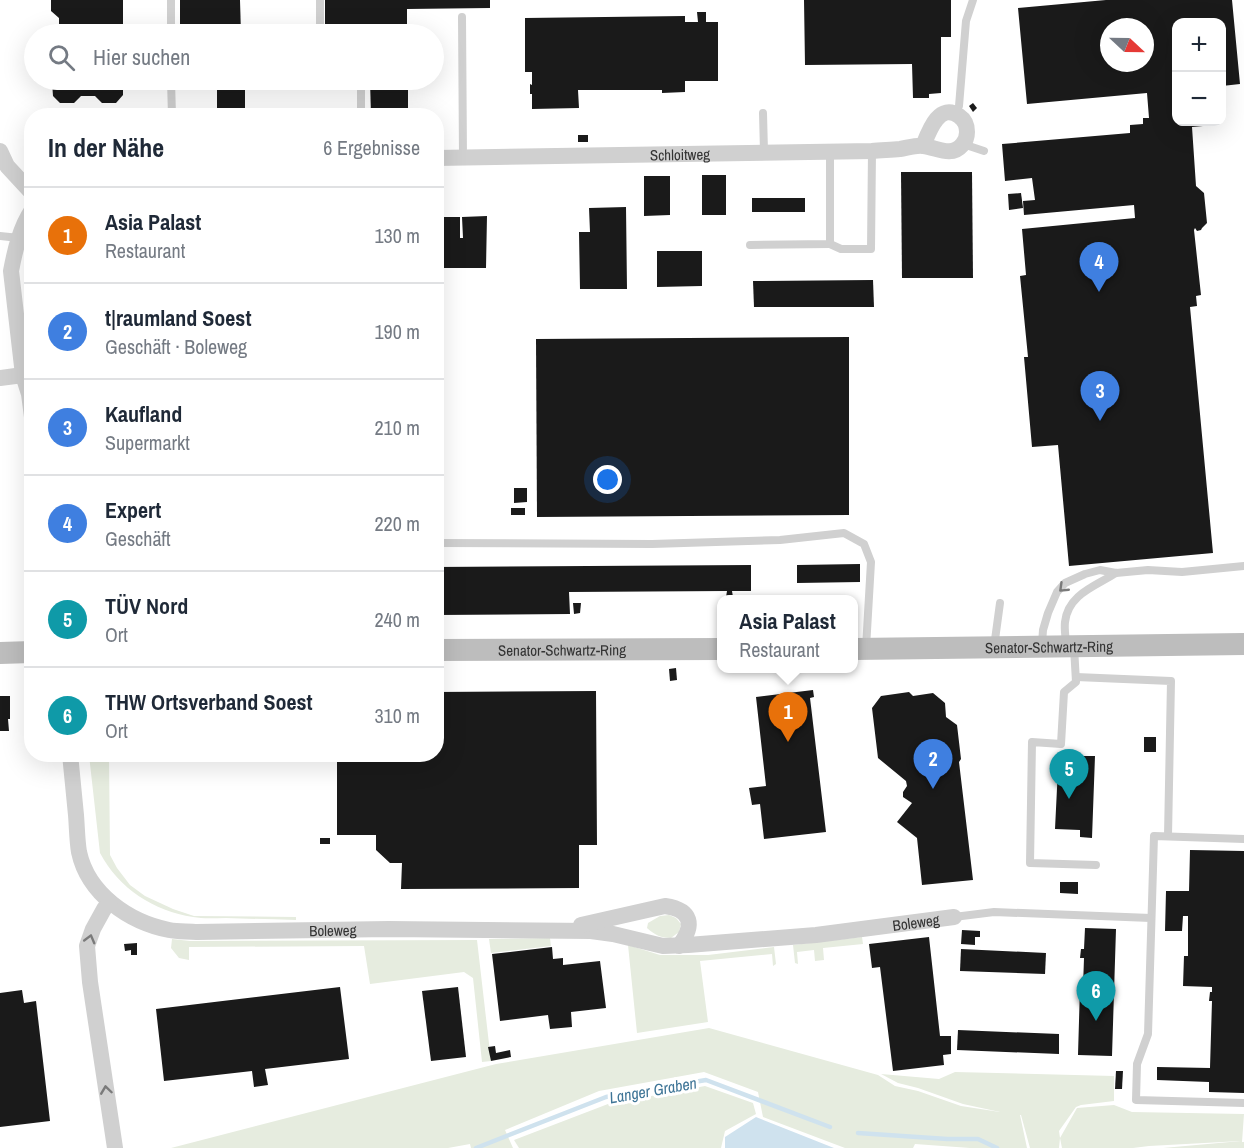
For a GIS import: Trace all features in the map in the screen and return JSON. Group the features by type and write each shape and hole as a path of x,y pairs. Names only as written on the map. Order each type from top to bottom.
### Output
{"main road":[{"name":"Senator-Schwartz-Ring","path":"860,649 1244,644"},
{"name":"Senator-Schwartz-Ring","path":"444,650 717,649"},
{"path":"0,653 24,652"}],"street":[{"path":"923,146 934,122 946,112 956,114 965,122 968,129 963,144"},
{"name":"Schloitweg","path":"444,158 872,151 923,146 951,151 963,144"},
{"path":"0,151 7,166 24,184"},
{"path":"24,227 14,254 11,271 24,378"},
{"path":"0,378 23,375"},
{"name":"Boleweg","path":"71,762 79,850 88,876 99,891 130,915 144,923 171,930 197,932 389,929 563,930 613,934 663,946 679,946 816,935 954,917"},
{"path":"111,902 104,909 93,929 87,946 114,1148"},
{"name":"Boleweg","path":"563,930 665,906 678,908 687,916 689,926 687,935 679,946"}],"lane":[{"path":"171,0 171,24"},
{"path":"320,0 320,24"},
{"path":"956,114 959,106 966,21 973,0"},
{"path":"462,17 463,158"},
{"path":"171,90 171,108"},
{"path":"361,90 361,108"},
{"path":"763,113 764,152"},
{"path":"963,144 984,151"},
{"path":"830,151 830,244"},
{"path":"750,245 830,244 841,249 871,249 872,151"},
{"path":"0,236 19,238"},
{"path":"444,543 652,544 780,540 844,533 864,544 871,562 860,649"},
{"path":"1042,647 1043,630 1057,592 1065,583 1085,574 1100,570 1116,573 1148,570 1182,572 1244,566"},
{"path":"1096,865 1030,863 1032,742 1061,744 1064,692 1076,682 1065,621 1069,608 1077,597 1116,573"},
{"path":"994,647 1000,603"},
{"path":"1076,677 1171,681 1168,836"},
{"path":"1244,839 1154,836 1148,1034 1137,1064 1136,1100 1244,1103"},
{"name":"Boleweg","path":"954,917 994,912 1151,918"}],"shaded area":[{"path":"90,762 109,762 110,855 130,885 145,896 194,916 296,917 296,920 205,918 193,917 165,910 151,904 127,887 108,866 100,853"},
{"path":"669,915 681,924 679,932 671,938 658,936 647,928 648,923 660,916"},
{"path":"862,937 863,944 823,948 824,960 815,961 814,950 797,952 798,964 795,963 793,945"},
{"path":"550,938 551,946 491,953 489,939"},
{"path":"172,939 190,941 477,940 491,1061 482,1062 473,978 464,972 370,984 364,946 189,947 189,960 179,958 171,948"},
{"path":"628,945 660,955 708,955 774,947 776,964 773,966 772,954 700,961 708,1022 637,1033"},
{"path":"709,1028 878,1075 895,1086 918,1091 961,1106 1000,1112 963,1104 898,1083 881,1074 939,1079 955,1072 1114,1076 1114,1101 1076,1107 1059,1131 1059,1148 1030,1148 1020,1115 1027,1148 970,1148 915,1144 913,1148 845,1148 763,1117 758,1092 704,1072 599,1091 505,1130 513,1148 471,1148 470,1144 448,1148 171,1148 496,1064"},
{"path":"705,1086 753,1103 756,1114 725,1131 721,1148 519,1148 514,1140 608,1104"},
{"path":"1114,1105 1132,1112 1244,1114 1242,1142 1244,1142 1244,1148 1163,1148 1241,1141 1133,1148 1062,1148 1060,1138 1077,1108"}],"water":[{"path":"756,1117 834,1148 725,1148 725,1137"}],"building":[{"path":"51,0 123,0 123,24 59,24 59,18 51,11"},
{"path":"180,0 240,0 241,24 180,24"},
{"path":"325,0 490,0 490,8 407,9 407,24 325,24"},
{"path":"804,0 951,0 951,37 941,37 941,93 929,94 929,98 913,98 912,64 805,65"},
{"path":"1106,0 1232,0 1240,84 1226,86 1226,18 1172,18 1172,126 1203,126 1192,127 1196,186 1204,193 1207,223 1201,230 1197,231 1195,228 1194,230 1201,295 1196,296 1197,306 1190,307 1213,553 1069,566 1058,445 1032,447 1024,357 1028,357 1020,276 1026,275 1022,229 1135,218 1134,205 1024,215 1023,201 1035,200 1032,178 1005,181 1002,144 1130,133 1130,125 1143,124 1143,118 1149,118 1147,93 1027,104 1018,8"},
{"path":"697,12 706,12 706,22 718,22 718,81 685,81 685,92 578,90 579,108 532,109 530,84 532,85 532,72 525,72 525,18 685,16 685,22 698,22"},
{"path":"53,90 123,90 123,95 116,103 102,103 95,96 81,96 74,103 60,103 53,96"},
{"path":"217,90 245,90 245,108 217,108"},
{"path":"370,90 408,90 408,108 371,108"},
{"path":"973,103 977,108 973,112 969,106"},
{"path":"578,135 588,135 588,142 578,142"},
{"path":"901,172 972,172 973,278 902,278"},
{"path":"702,175 726,175 726,215 702,215"},
{"path":"644,176 670,176 670,215 644,216"},
{"path":"1021,193 1023,208 1009,210 1008,194"},
{"path":"752,198 805,198 805,212 752,212"},
{"path":"626,207 627,289 580,289 579,232 590,232 589,208"},
{"path":"487,216 486,268 444,268 444,217 460,217 460,238 463,238 462,217"},
{"path":"657,251 702,251 702,286 657,287"},
{"path":"873,280 874,307 754,307 753,281"},
{"path":"849,337 849,515 537,517 536,339"},
{"path":"514,488 527,488 527,502 514,503"},
{"path":"511,508 525,508 525,515 511,515"},
{"path":"860,564 860,582 797,583 797,565"},
{"path":"751,565 751,591 732,591 733,595 726,595 727,591 569,592 570,614 444,615 444,567"},
{"path":"573,603 581,603 580,613 574,614"},
{"path":"676,668 677,680 670,681 669,669"},
{"path":"813,690 814,697 810,698 826,832 764,839 760,804 752,805 749,788 766,786 756,697"},
{"path":"596,691 597,845 579,845 579,888 401,889 402,863 390,863 376,850 376,835 337,835 337,762 444,762 444,692"},
{"path":"909,692 913,696 933,693 945,703 946,717 957,725 961,759 959,762 973,880 922,885 917,838 897,822 912,803 903,797 907,786 906,781 878,758 872,708 881,696"},
{"path":"0,696 10,696 9,731 0,731"},
{"path":"1144,737 1156,737 1156,752 1144,752"},
{"path":"1083,756 1095,756 1092,838 1080,837 1080,830 1055,829 1058,768 1082,769"},
{"path":"320,838 330,838 330,844 320,844"},
{"path":"1190,850 1244,851 1244,1093 1209,1092 1209,1082 1157,1080 1157,1067 1210,1068 1212,1001 1209,1001 1212,987 1183,986 1184,956 1188,956 1188,916 1183,916 1182,931 1165,931 1166,891 1189,891"},
{"path":"1060,882 1078,882 1078,894 1060,893"},
{"path":"1085,928 1116,929 1112,1056 1078,1055 1080,987 1083,987 1084,958 1080,958 1081,949 1084,949"},
{"path":"962,930 980,931 980,937 975,937 975,945 961,944"},
{"path":"929,937 940,1036 951,1036 951,1054 943,1055 944,1065 893,1071 880,967 872,968 869,944"},
{"path":"137,943 137,955 131,955 131,950 125,951 124,944"},
{"path":"552,947 553,959 563,958 563,965 600,961 606,1008 571,1012 572,1027 550,1029 548,1015 500,1021 492,954"},
{"path":"961,949 1046,953 1045,974 960,971"},
{"path":"340,987 349,1059 265,1069 268,1085 254,1087 252,1071 164,1081 156,1009"},
{"path":"458,987 466,1057 431,1061 422,991"},
{"path":"22,990 24,1003 36,1001 50,1121 0,1127 0,993"},
{"path":"958,1030 1059,1034 1059,1054 957,1050"},
{"path":"495,1046 496,1053 510,1050 511,1057 491,1061 488,1047"},
{"path":"1116,1071 1123,1071 1122,1089 1115,1089"}],"waterway":[{"name":"Langer Graben","path":"476,1148 606,1097 706,1080 830,1127"},
{"name":"Langer Graben","path":"858,1133 978,1139 997,1148"}],"place":[{"name":"Expert","path":"1099,292"},
{"name":"Kaufland","path":"1100,421"},
{"name":"Asia Palast","path":"788,742"},
{"name":"t|raumland Soest","path":"933,789"},
{"name":"TÜV Nord","path":"1069,799"},
{"name":"THW Ortsverband Soest","path":"1096,1021"}]}
